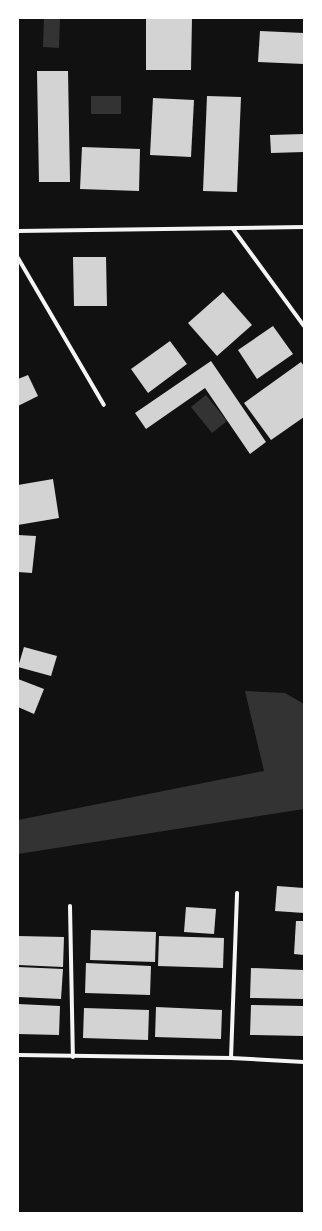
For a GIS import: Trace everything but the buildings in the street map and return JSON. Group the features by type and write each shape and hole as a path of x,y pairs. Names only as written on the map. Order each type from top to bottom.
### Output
{"street":[{"path":"18,231 304,227"},
{"path":"233,229 304,326"},
{"path":"18,258 104,405"},
{"path":"231,1058 237,893"},
{"path":"70,906 73,1058"},
{"path":"18,1055 73,1058 231,1058 304,1062"}],"shaded area":[{"path":"44,18 60,18 59,48 43,47"},
{"path":"91,96 121,96 121,114 91,114"},
{"path":"206,395 227,421 212,433 191,407"},
{"path":"245,691 285,693 304,704 304,809 18,854 18,820 264,771"}]}
